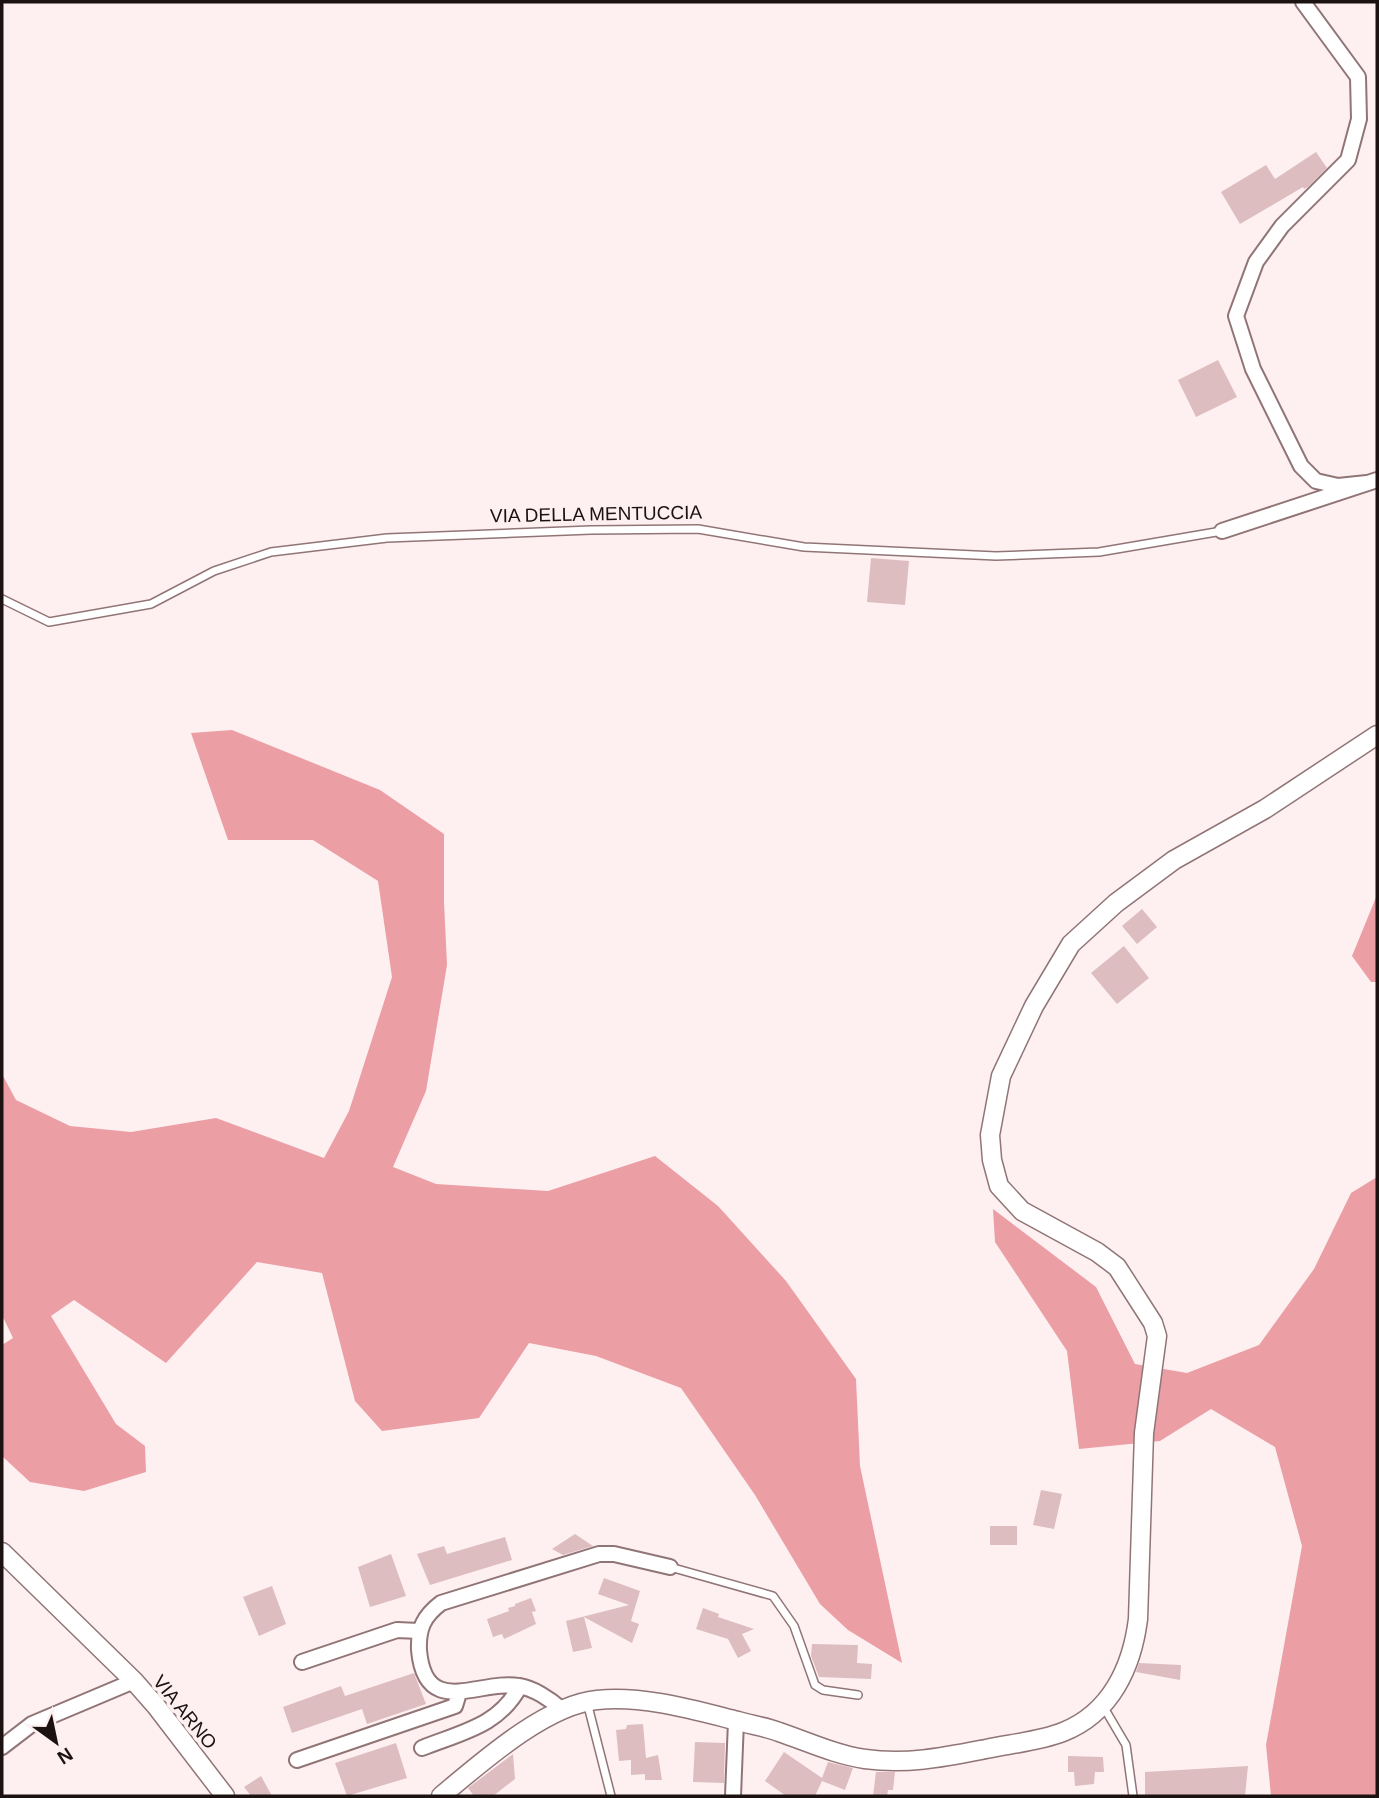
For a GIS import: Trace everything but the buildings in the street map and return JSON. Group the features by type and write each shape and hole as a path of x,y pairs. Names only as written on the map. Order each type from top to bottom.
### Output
{"street":[{"name":"VIA DELLA MENTUCCIA","path":"1303,2 1358,77 1359,119 1348,160 1282,226 1256,262 1236,316 1253,369 1301,466 1316,481 1338,486 1372,481"},
{"name":"VIA DELLA MENTUCCIA","path":"1222,531 1372,481"},
{"path":"441,1796 500,1748 561,1709 587,1701 632,1700 678,1707 774,1730 862,1759 920,1762 1062,1733 1087,1720 1103,1705 1117,1688 1135,1644 1144,1433 1157,1336 1153,1323 1117,1267 1097,1252 1022,1211 999,1186 992,1160 990,1135 1001,1076 1034,1006 1071,944 1116,904 1174,860 1265,809 1377,735"},
{"name":"VIA ARNO","path":"2,1552 134,1681 225,1796"},
{"path":"561,1709 551,1700 520,1686 506,1685 459,1693 441,1689 426,1676 420,1653 419,1631 428,1613 441,1603 599,1554 614,1554 670,1567"},
{"path":"302,1662 397,1630 419,1631"},
{"path":"2,1747 32,1724 134,1681"},
{"path":"422,1748 488,1721 512,1700 520,1686"},
{"path":"297,1760 455,1706 459,1693"},
{"path":"733,1796 736,1721"}],"lane":[{"name":"VIA DELLA MENTUCCIA","path":"2,599 49,622 151,604 214,571 271,552 387,538 698,529 804,547 996,556 1099,552 1222,531"},
{"path":"670,1567 773,1596 794,1626 814,1685 823,1690 858,1695"},
{"path":"587,1701 611,1796"},
{"path":"1103,1705 1126,1745 1133,1796"}],"shaded area":[{"path":"232,730 380,790 444,834 447,965 426,1091 393,1167 436,1184 548,1191 655,1156 718,1206 786,1281 856,1379 860,1466 902,1663 848,1630 820,1604 755,1495 681,1388 596,1356 529,1343 479,1418 382,1431 355,1401 322,1273 257,1262 166,1363 74,1300 51,1316 116,1424 145,1446 146,1472 84,1491 30,1482 2,1456 2,1345 13,1338 2,1315 2,1074 16,1100 70,1126 131,1132 216,1118 324,1158 349,1111 392,977 378,881 313,840 228,840 191,733"},
{"path":"1377,895 1377,982 1371,982 1352,956"},
{"path":"1377,1177 1377,1796 1271,1796 1266,1745 1302,1546 1275,1447 1211,1409 1160,1441 1079,1449 1067,1351 995,1242 993,1209 1096,1287 1135,1364 1187,1373 1259,1345 1314,1269 1351,1193"}]}
